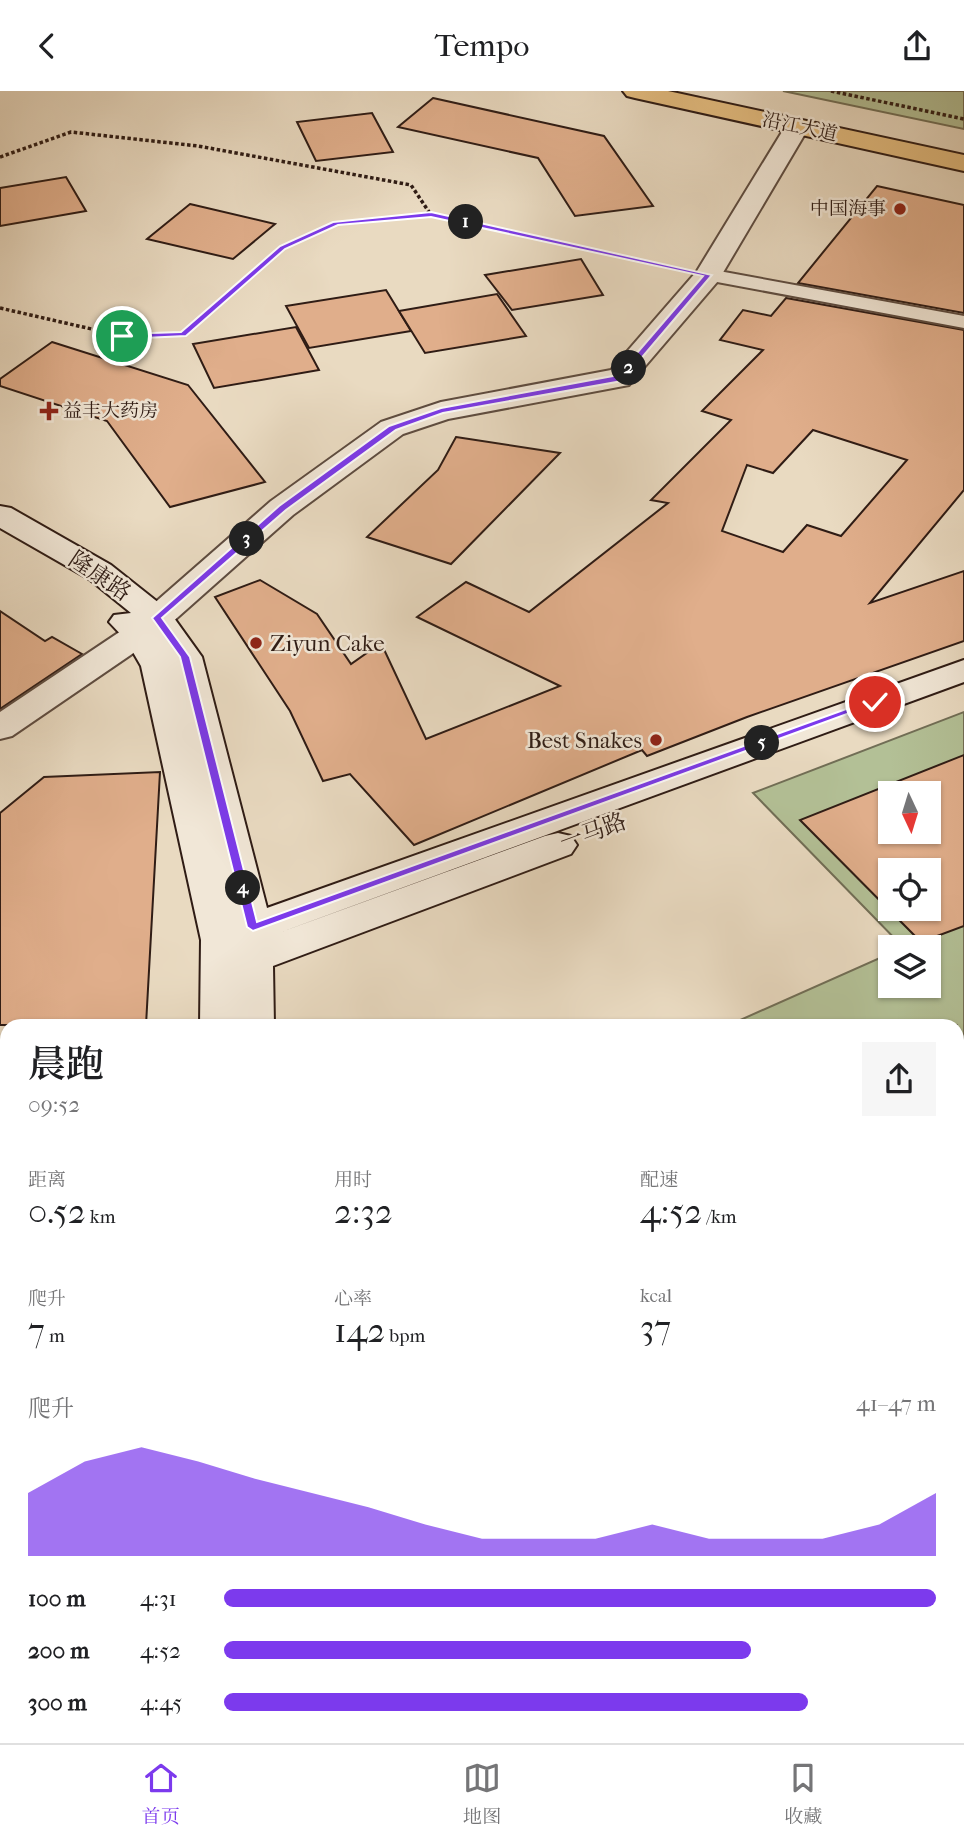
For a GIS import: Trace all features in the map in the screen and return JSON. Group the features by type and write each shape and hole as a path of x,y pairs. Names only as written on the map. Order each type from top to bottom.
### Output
{"main road":[{"name":"沿江大道","path":"635,91 964,163"},
{"name":"沿江大道","path":"711,91 964,144"},
{"path":"0,728 148,626 282,508 393,428 441,411 616,377 619,379 708,275 797,127"},
{"name":"隆康路","path":"0,516 100,572 148,626 238,948 253,1019"},
{"name":"隆康路","path":"0,536 148,626"},
{"name":"一马路","path":"238,948 964,670"},
{"name":"一马路","path":"238,948 964,695"},
{"name":"隆康路","path":"221,1019 238,948"}],"lane":[{"path":"708,275 964,322"}],"path":[{"path":"831,91 964,119"},
{"path":"0,157 71,132 198,146 358,173 411,185 431,215"},
{"path":"0,308 122,336 183,334 282,247 336,223 431,215 708,275"}],"green space":[{"path":"783,91 964,91 964,129"},
{"path":"964,712 964,1019 742,1019 878,959 878,998 941,998 941,935 891,935 753,793"}],"building":[{"path":"433,98 604,136 653,206 575,216 538,158 398,127"},
{"path":"372,113 393,152 316,161 297,122"},
{"path":"66,177 86,211 0,226 0,188"},
{"path":"877,186 964,205 964,313 798,283"},
{"path":"190,204 275,224 233,259 147,239"},
{"path":"581,259 603,295 512,310 485,275"},
{"path":"386,290 411,331 309,348 286,306"},
{"path":"497,294 526,336 425,353 399,311"},
{"path":"786,298 964,330 964,490 870,603 964,571 964,641 747,717 647,756 642,750 414,845 350,774 323,781 290,711 215,597 260,580 317,614 351,664 381,643 426,739 560,686 417,617 466,582 529,612 668,503 651,500 731,420 702,411 763,350 720,340 743,310 771,316","holes":["813,430 907,460 841,536 807,525 783,552 722,531 747,465 773,473"]},
{"path":"296,327 319,370 214,388 193,344"},
{"path":"52,342 188,385 265,482 170,507 107,421 0,386 0,379"},
{"path":"456,437 560,453 451,564 367,537 438,470"},
{"path":"0,611 45,641 52,637 82,654 0,709"},
{"path":"964,755 964,926 940,935 914,935 900,921 941,921 941,858 878,858 878,899 800,820 878,789 878,844 941,844 942,781 898,781"},
{"path":"160,772 146,1019 0,1019 0,813 44,777"}],"place":[{"name":"中国海事","path":"900,209"},
{"name":"益丰大药房","path":"49,411"},
{"name":"Ziyun Cake","path":"256,643"},
{"name":"Best Snakes","path":"656,740"}],"route":[{"path":"122,336 183,334 282,247 336,223 431,215 708,275 619,379 616,377 441,411 393,428 282,508 157,618 185,657 253,927 875,702"}]}
